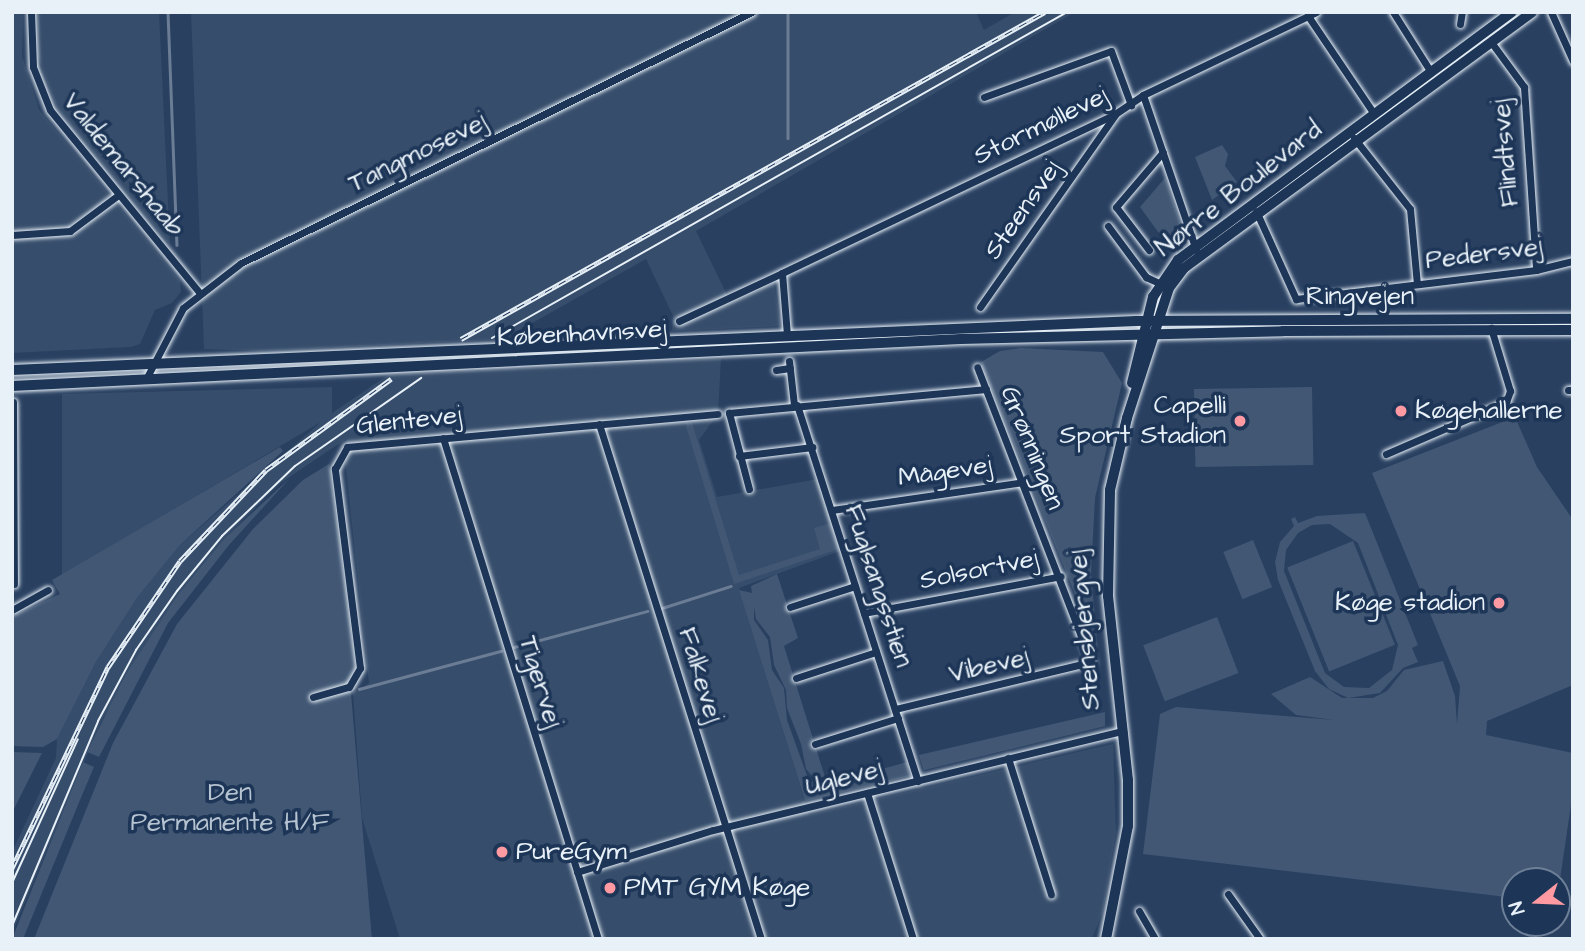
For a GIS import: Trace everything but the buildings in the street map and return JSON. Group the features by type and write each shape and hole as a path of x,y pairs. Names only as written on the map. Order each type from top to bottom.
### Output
{"main road":[{"name":"Nørre Boulevard","path":"1353,136 1374,114 1431,72 1521,14"},
{"name":"Nørre Boulevard","path":"1153,321 1159,283 1197,251 1353,136 1490,42 1521,14"},
{"name":"Nørre Boulevard","path":"1153,321 1175,278 1197,251"},
{"name":"Ringvejen","path":"1153,321 1573,319"},
{"name":"Stensbjergvej","path":"1106,939 1128,826 1108,596 1110,489 1153,321"},
{"name":"Københavnsvej","path":"12,370 1153,321"},
{"name":"Ringvejen","path":"1149,334 1573,330"},
{"name":"Københavnsvej","path":"12,386 942,340 1149,334"},
{"name":"Stensbjergvej","path":"1099,939 1111,899 1122,825 1120,731"}],"street":[{"name":"Valdemarshaab","path":"31,12 31,56 44,100 117,195 199,292"},
{"name":"Tangmosevej","path":"146,379 183,308 199,292 244,262 752,12"},
{"path":"1393,12 1431,72"},
{"path":"1460,24 1462,12"},
{"path":"1551,12 1573,61"},
{"path":"1312,14 1374,114"},
{"name":"Stormøllevej","path":"679,321 1115,114 1143,94 1312,14"},
{"name":"Flindtsvej","path":"1490,42 1524,87 1536,270"},
{"path":"984,97 1111,51 1131,105"},
{"path":"1143,94 1197,251"},
{"name":"Steensvej","path":"980,307 1115,114"},
{"path":"1090,126 1100,136"},
{"name":"Nørre Boulevard","path":"1353,136 1410,209 1417,284"},
{"path":"1149,250 1116,207 1163,152"},
{"path":"12,235 70,230 117,195"},
{"name":"Pedersvej","path":"1254,209 1296,299 1536,270 1573,261"},
{"name":"Nørre Boulevard","path":"1108,226 1146,277 1159,283"},
{"path":"782,273 787,335"},
{"path":"1385,454 1506,402 1510,391 1490,319"},
{"name":"Fuglsangsstien","path":"776,370 789,365 796,405 918,781"},
{"name":"Grønningen","path":"976,367 1060,576 1091,662"},
{"path":"749,489 729,413 986,389"},
{"path":"13,402 14,584"},
{"name":"Glentevej","path":"313,697 349,687 360,668 335,469 339,456 348,447 718,414"},
{"name":"Falkevej","path":"599,424 761,939"},
{"name":"Tigervej","path":"443,438 598,939"},
{"path":"739,456 811,447"},
{"name":"Mågevej","path":"832,510 1023,482"},
{"name":"Solsortvej","path":"864,613 1060,576"},
{"path":"790,607 855,586"},
{"path":"12,610 48,590"},
{"path":"796,678 876,652"},
{"name":"Vibevej","path":"895,709 1091,662"},
{"path":"816,744 898,718"},
{"name":"Uglevej","path":"577,872 725,827 1120,731"},
{"path":"1008,758 1051,894"},
{"path":"867,793 913,939"},
{"path":"1228,894 1260,939"},
{"path":"1139,911 1155,939"}],"shaded area":[{"path":"12,12 23,12 22,56 39,110 180,281 181,292 172,303 155,310 140,344 131,347 12,353"},
{"path":"38,12 159,12 170,245 57,108 38,56"},
{"path":"191,12 976,12 984,30 1015,12 1075,12 696,231 731,303 774,283 780,326 672,331 673,316 646,259 504,339 260,351 204,349"},
{"path":"721,359 718,414 699,440 717,497 818,479 840,551 739,588 809,815 1113,744 1116,832 1103,910 1092,939 400,939 362,818 353,693 369,683 345,458 351,452 346,439 279,484 225,538 179,593 101,722 12,933 12,852 56,758 57,739 96,662 137,598 180,545 321,422 62,575 62,394 332,387 332,413 388,375"}],"green space":[{"path":"1222,145 1228,154 1225,166 1237,182 1212,200 1195,157"},
{"path":"1165,178 1186,241 1174,254 1140,207"},
{"path":"1021,348 1103,352 1122,383 1095,498 1091,574 1098,651 981,362 1000,351"},
{"path":"1312,387 1313,465 1195,467 1194,389"},
{"name":"Køge stadion","path":"1515,417 1537,467 1573,520 1573,685 1487,721 1486,735 1573,753 1573,791 1562,867 1501,867 1501,896 1143,854 1160,714 1176,707 1334,720 1296,715 1271,694 1310,677 1342,698 1373,698 1387,691 1404,670 1443,661 1455,696 1457,724 1460,686 1372,473"},
{"path":"685,423 692,423 739,575 820,549 814,528 831,523 839,549 734,584"},
{"path":"280,447 283,451 180,545 137,598 96,662 57,739 43,747 12,746 12,617 60,594 52,580"},
{"name":"Den Permanente H/F","path":"329,464 356,669 350,682 372,939 34,939 113,743 177,624 253,529 303,480"},
{"path":"290,478 229,545 168,623 99,757 87,752 126,674 179,593 225,538"},
{"name":"Køge stadion","path":"1365,513 1418,645 1412,648 1418,662 1403,668 1380,693 1348,698 1329,689 1315,671 1278,580 1275,562 1280,542 1294,526 1291,519 1295,517 1298,523 1317,516","holes":["1330,524 1358,543 1398,645 1392,670 1369,688 1344,687 1325,673 1284,571 1286,550 1298,533 1312,525"]},
{"path":"1253,540 1272,587 1242,599 1223,552"},
{"path":"1353,541 1395,645 1329,671 1287,568"},
{"path":"777,574 798,638 784,646 825,777 813,777 806,769 801,744 787,708 786,690 774,665 770,637 756,619 754,607 754,620 768,640 772,670 784,688 787,720 809,781 828,784 907,762 910,776 805,801 739,590 752,593 751,586"},
{"path":"1217,617 1239,673 1165,701 1143,645"},
{"path":"1105,712 1105,726 924,770 919,755"},
{"path":"12,752 42,753 12,813"},
{"path":"83,762 94,767 23,939 12,939"}],"waterway":[{"path":"168,12 177,245"},
{"path":"788,12 788,138"},
{"path":"662,608 731,586"},
{"path":"514,647 647,611"},
{"path":"359,689 501,651"}],"tram line":[{"path":"492,338 1067,12"},
{"path":"12,926 98,721 136,650 177,591 222,536 295,466 421,378"},
{"path":"12,883 78,739"}],"railway":[{"path":"461,339 1045,12"},
{"path":"12,868 108,667 180,561 266,470 391,379"}],"place":[{"name":"Køgehallerne","path":"1401,411"},
{"name":"Capelli Sport Stadion","path":"1240,421"},
{"name":"Køge stadion","path":"1499,603"},
{"name":"PureGym","path":"502,852"},
{"name":"PMT GYM Køge","path":"610,888"}]}
